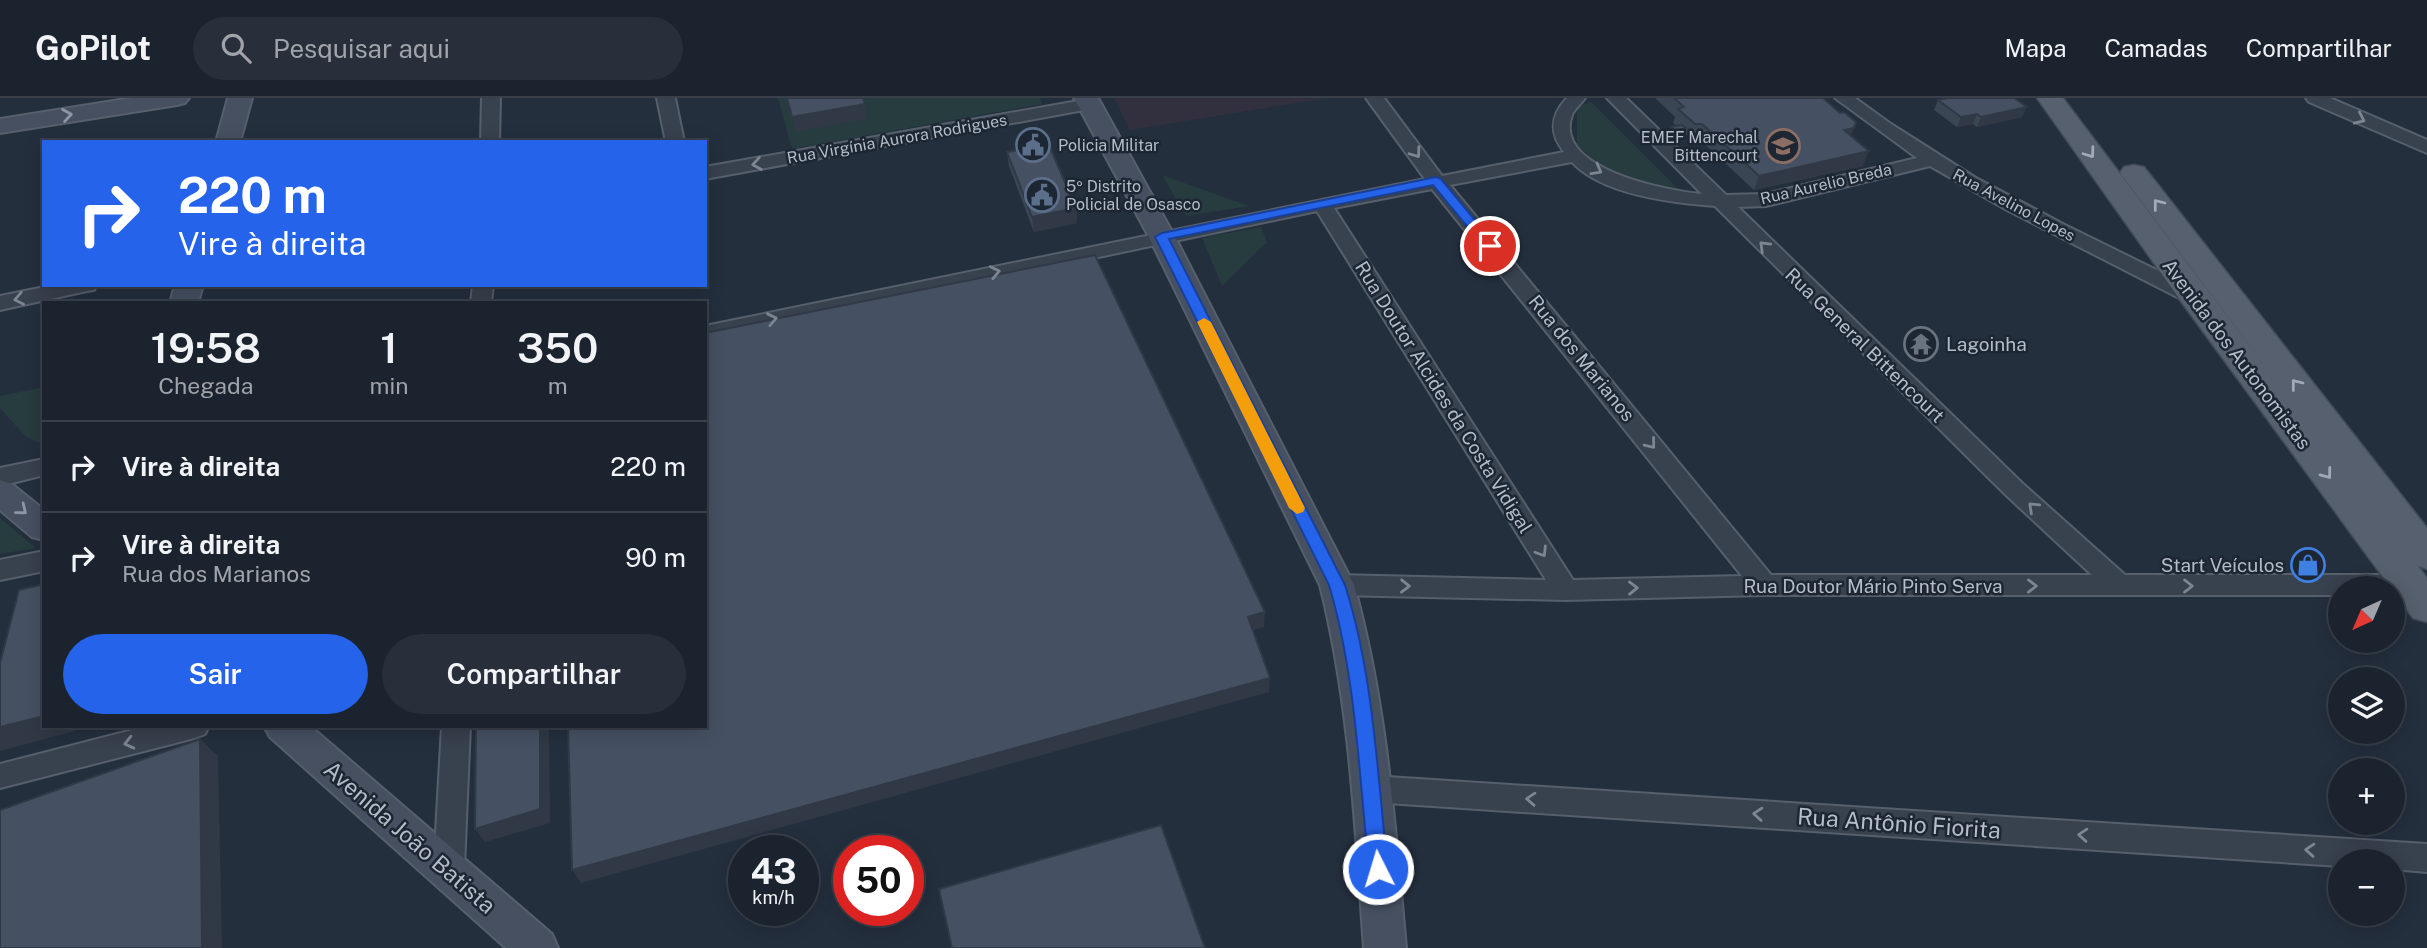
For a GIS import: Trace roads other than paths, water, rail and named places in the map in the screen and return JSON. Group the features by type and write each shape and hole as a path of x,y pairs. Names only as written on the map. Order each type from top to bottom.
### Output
{"main road":[{"path":"0,126 177,98"},
{"path":"229,140 240,98"},
{"name":"Avenida dos Autonomistas","path":"2050,98 2194,297 2418,596"},
{"name":"Avenida dos Autonomistas","path":"2076,98 2427,555"},
{"path":"1087,101 1162,237 1337,585 1352,646 1372,789 1385,948"},
{"path":"0,492 42,526"},
{"name":"Avenida João Batista","path":"285,728 449,868 537,948"}],"street":[{"path":"490,140 491,98"},
{"path":"666,98 675,140"},
{"name":"Rua dos Marianos","path":"1375,98 1436,181 1764,585"},
{"path":"707,333 1322,204 1574,156 1564,140 1561,126 1562,116 1576,98"},
{"name":"Rua General Bittencourt","path":"1616,98 2014,489 2120,586"},
{"name":"Rua Avelino Lopes","path":"1844,98 1930,160 2084,243 2194,297"},
{"path":"2315,98 2427,147"},
{"name":"Rua Virgínia Aurora Rodrigues","path":"707,173 1087,101"},
{"name":"Rua Aurelio Breda","path":"1574,156 1593,170 1639,189 1721,201 1766,200 1930,160"},
{"name":"Rua Doutor Alcides da Costa Vidigal","path":"1322,204 1566,590"},
{"path":"0,303 77,287"},
{"path":"0,477 42,467"},
{"path":"0,570 42,561"},
{"name":"Rua Doutor Mário Pinto Serva","path":"1337,585 1566,590 1764,585 2120,586 2418,596"},
{"path":"0,776 187,728"},
{"path":"449,868 456,728"},
{"name":"Rua Antônio Fiorita","path":"1372,789 2427,858"}],"place":[{"name":"Policia Militar","path":"1033,145"},
{"name":"EMEF Marechal Bittencourt","path":"1783,146"},
{"name":"5º Distrito Policial de Osasco","path":"1042,195"},
{"name":"Lagoinha","path":"1921,344"},
{"name":"Start Veículos","path":"2308,565"}]}
